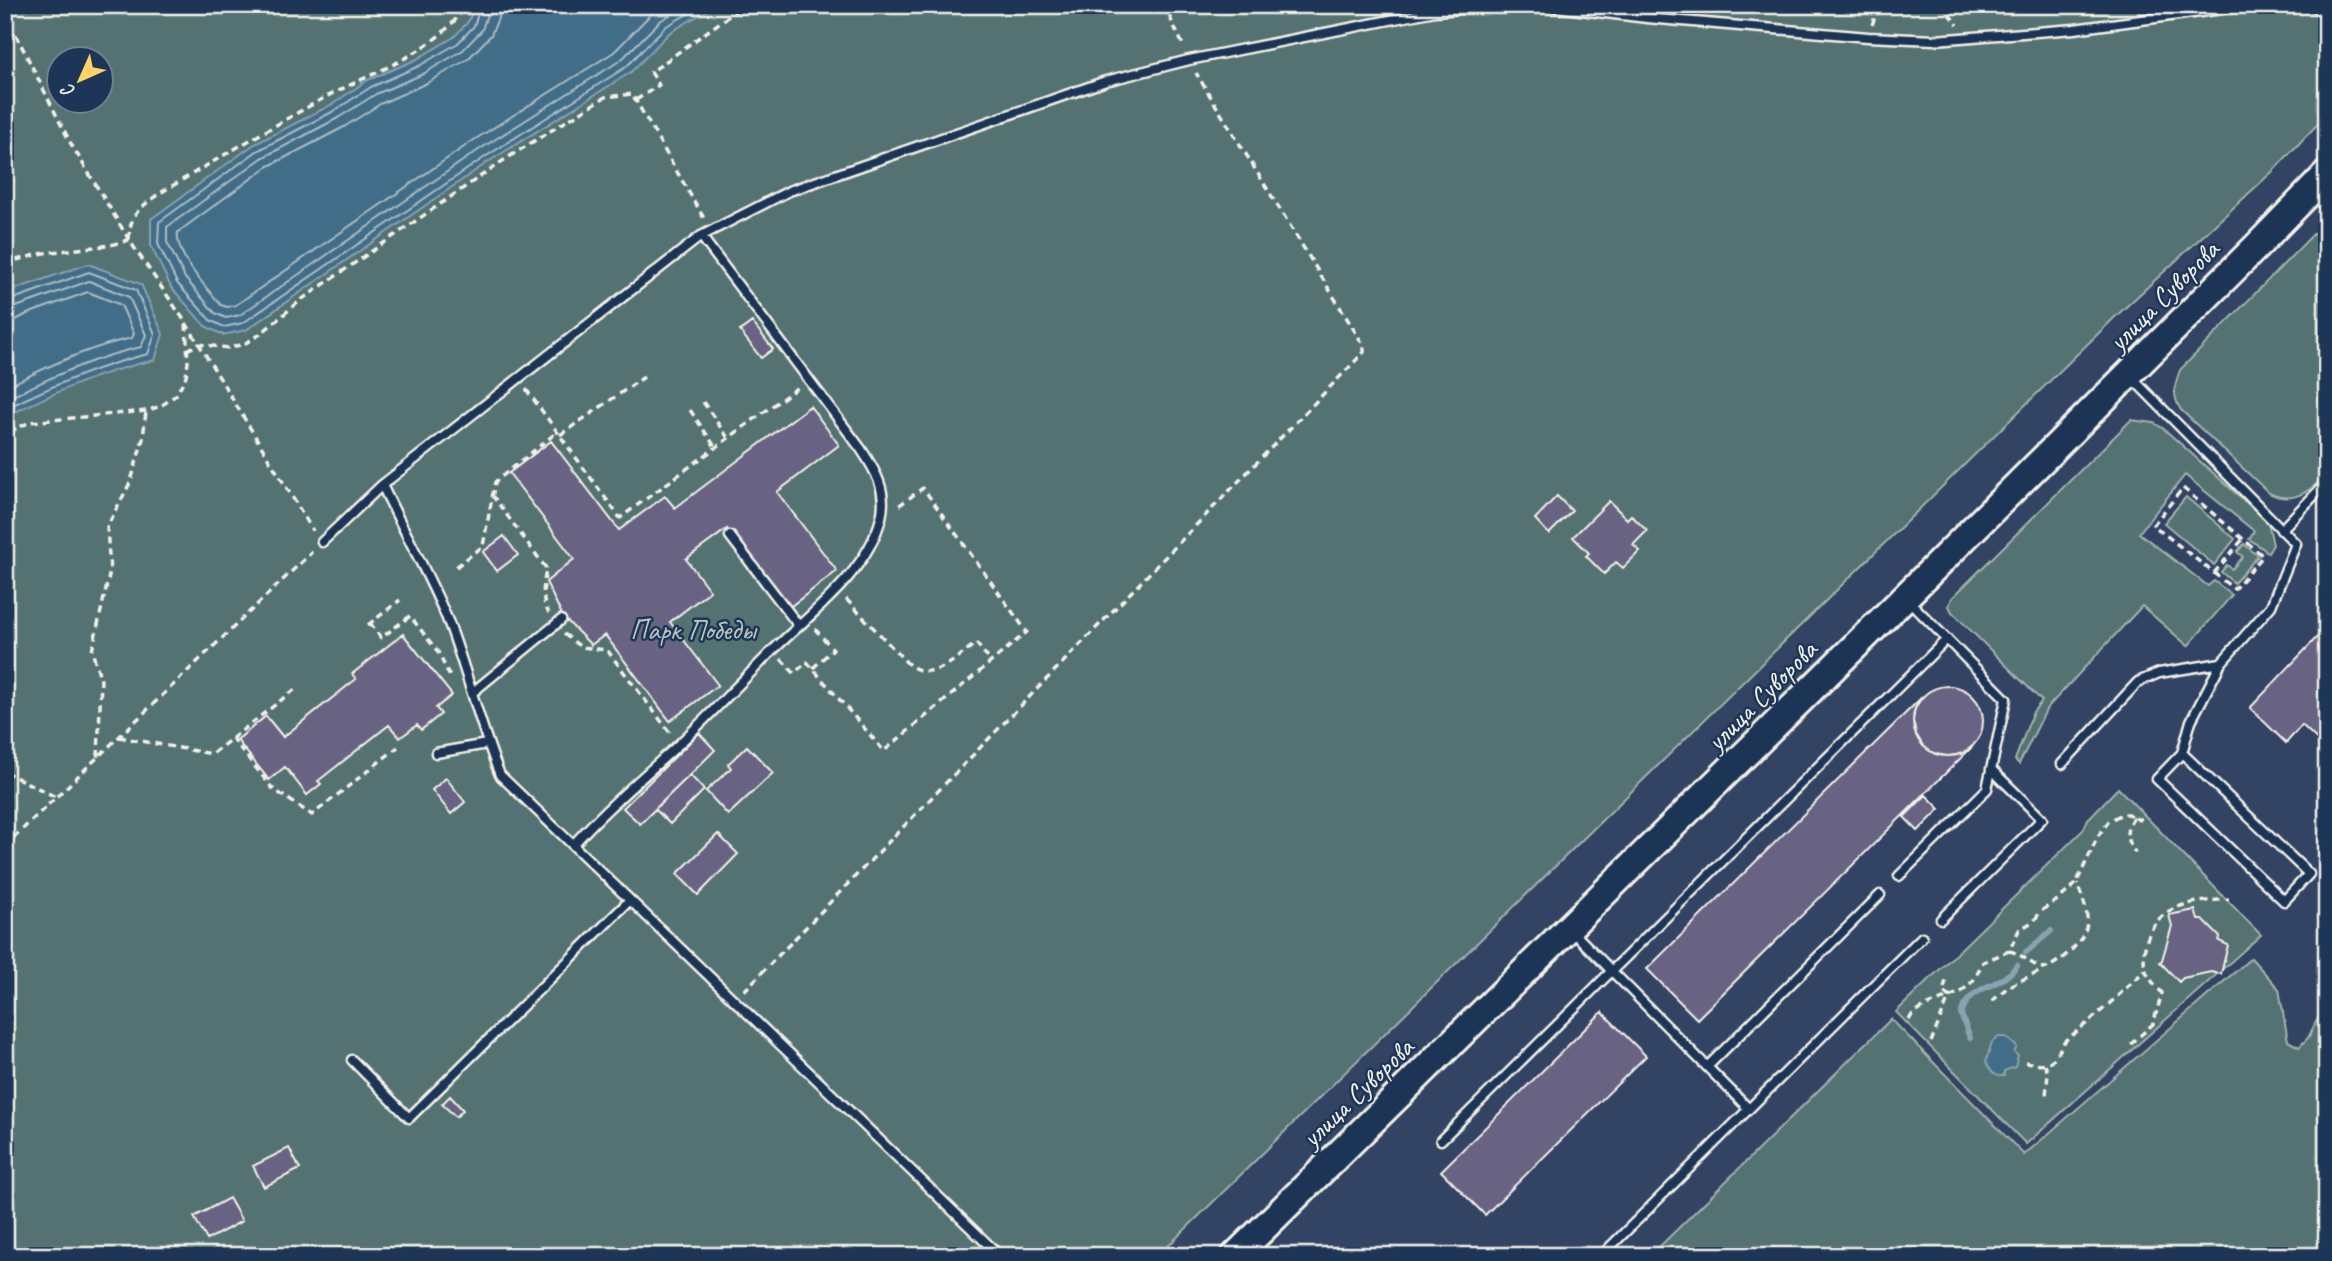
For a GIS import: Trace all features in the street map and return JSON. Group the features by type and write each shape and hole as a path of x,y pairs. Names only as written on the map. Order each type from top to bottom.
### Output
{"main road":[{"name":"улица Суворова","path":"1235,1256 2129,375 2327,173"}],"lane":[{"path":"322,542 382,485 701,236 789,191 1106,80 1189,60 1435,11 1517,5"},
{"path":"1538,5 1647,18 1868,37 1935,40 2099,26 2252,5"},
{"path":"2308,5 2327,9"},
{"path":"573,845 606,809 678,744 837,590 863,557 881,518 883,497 878,475 701,236"},
{"path":"2129,375 2296,544 2271,606 2221,663 2191,721 2182,753 2157,779 2284,901 2309,874 2182,753"},
{"path":"2281,530 2327,482"},
{"path":"382,485 449,624 473,692 487,744 500,775 1000,1256"},
{"path":"730,536 799,626"},
{"path":"1899,876 1987,789 2006,699 1905,597"},
{"path":"473,692 559,622"},
{"path":"1441,1140 1947,639"},
{"path":"2062,764 2138,682 2159,673 2221,663"},
{"path":"436,753 487,744"},
{"path":"1941,919 2042,819 1991,769"},
{"path":"1707,1067 1880,895"},
{"path":"352,1060 409,1118 629,901"},
{"path":"1569,928 1749,1110"},
{"path":"1601,1256 1922,937"}],"path":[{"path":"129,240 134,214 157,195 325,98 411,54 457,21 466,5"},
{"path":"636,100 659,85 650,72 744,5"},
{"path":"735,1002 1364,352 1364,346 1189,60 1164,5"},
{"path":"1941,5 1968,38"},
{"path":"5,13 71,144 129,240 186,323 305,520 322,542 5,846"},
{"path":"187,350 199,344 228,348 244,344 259,335 301,300 496,166 605,97 632,94 710,230"},
{"path":"5,263 44,253 111,245 129,240"},
{"path":"5,434 30,422 146,411 161,406 176,395 186,376 186,323"},
{"path":"456,567 483,546 495,482 559,434 643,377"},
{"path":"519,380 620,518 808,379"},
{"path":"702,402 729,438"},
{"path":"690,410 716,448"},
{"path":"98,757 101,680 92,651 110,571 107,527 131,481 143,439 146,411"},
{"path":"773,650 794,673 807,662 884,751 1027,632 923,488 881,518"},
{"path":"2183,488 2243,539 2263,556 2234,589 2153,525 2183,488"},
{"path":"492,495 547,568 543,591 545,608 559,622 567,637 581,647 607,650 678,744"},
{"path":"2214,573 2243,539"},
{"path":"465,560 469,565"},
{"path":"837,590 909,665 920,673 935,671 945,666 976,643 991,662"},
{"path":"400,600 369,624 381,638 410,616 438,652 453,684"},
{"path":"806,619 833,649 813,668"},
{"path":"119,737 212,754 298,687"},
{"path":"232,738 273,789 312,815 397,747"},
{"path":"5,772 56,797"},
{"path":"2009,951 2019,930 2077,883 2098,836 2109,821 2122,814 2139,820 2143,816"},
{"path":"2134,817 2128,825 2127,841 2136,853"},
{"path":"1992,1001 2009,986 2053,964 2068,952 2084,932 2087,922 2084,901 2077,883"},
{"path":"2131,1044 2153,1024 2162,993 2145,970 2147,937 2159,919 2171,910 2186,905 2230,899"},
{"path":"1909,1020 1926,1006 1961,992 1973,981 1983,962 2009,951 2017,952 2043,968"},
{"path":"2025,1062 2045,1064 2057,1055 2064,1041 2078,1033 2145,970"},
{"path":"1946,981 1943,991 1949,997"},
{"path":"1931,1042 1949,997"},
{"path":"2045,1064 2048,1073 2046,1096"},
{"path":"5,1235 17,1254"}],"green space":[{"name":"Парк Победы","path":"5,5 2327,5 2327,114 2273,171 2114,318 1158,1256 5,1256"},
{"path":"2327,220 2327,474 2308,491 2294,497 2278,496 2269,493 2181,410 2176,400 2175,386 2180,370"},
{"path":"2131,420 2154,423 2164,429 2268,522 2273,545 2268,552 2249,539 2254,531 2185,475 2139,533 2208,586 2214,581 2232,595 2188,646 2142,606 2047,708 2019,764 2015,760 2033,712 2042,701 1949,606 1952,598"},
{"path":"2186,497 2235,539 2214,565 2164,523"},
{"path":"2244,544 2258,556 2234,583 2221,572 2227,565 2232,569 2243,557 2237,552"},
{"path":"2118,788 2261,935 2026,1144 1896,1012 2083,830 2088,819"},
{"path":"2251,958 2279,989 2288,1041 2299,1047 2308,1038 2327,1000 2327,1256 1650,1256 1891,1019 2024,1155"}],"water":[{"path":"475,5 716,5 669,33 631,72 488,162 246,330 223,335 205,326 171,287 151,246 151,219 253,145 331,105 368,80 415,60 454,37 468,22"},
{"path":"88,264 141,284 163,334 155,360 78,384 5,417 5,297 13,290"},
{"path":"1999,1037 2006,1037 2017,1047 2014,1052 2018,1056 2015,1067 2004,1071 2004,1076 1992,1072 1986,1061 1992,1042"}],"building":[{"path":"752,322 773,349 761,358 740,331"},
{"path":"810,406 839,445 777,492 837,571 787,609 727,529 686,559 710,591 670,622 718,685 670,721 605,635 591,645 563,617 546,582 574,559 509,473 551,441 619,530 665,496 675,508"},
{"path":"1557,496 1572,511 1549,534 1535,519"},
{"path":"1609,501 1627,519 1631,515 1647,531 1633,545 1640,551 1623,568 1616,562 1604,574 1586,556 1589,553 1573,537"},
{"path":"504,536 518,555 497,571 483,552"},
{"path":"2321,633 2327,639 2327,749 2302,725 2286,743 2250,708"},
{"path":"403,634 452,695 436,708 441,714 421,730 417,725 400,738 389,725 318,781 321,784 307,795 285,767 269,780 237,740 266,716 283,737 356,679 352,674"},
{"path":"1948,686 1973,696 1983,721 1973,746 1948,756 1923,746 1913,721 1923,696"},
{"path":"1923,696 1915,708 1913,721 1923,746 1935,754 1948,756 1961,754 1973,746 1697,1019 1647,969"},
{"path":"699,733 715,750 640,824 623,808"},
{"path":"747,746 773,773 728,815 706,791 731,768 728,764"},
{"path":"690,775 704,790 670,824 655,809"},
{"path":"446,778 465,802 451,814 432,790"},
{"path":"1926,795 1940,809 1918,831 1904,817"},
{"path":"718,834 738,854 698,895 677,874"},
{"path":"2195,910 2198,920 2203,920 2220,937 2219,941 2228,945 2221,974 2211,972 2183,978 2179,982 2160,962 2172,926 2169,915"},
{"path":"1602,1012 1646,1056 1485,1215 1441,1171"},
{"path":"450,1096 463,1110 456,1117 442,1104"},
{"path":"289,1148 300,1169 264,1187 253,1166"},
{"path":"229,1198 242,1221 207,1240 194,1217"}],"waterway":[{"path":"2026,952 2051,931"},
{"path":"1970,1038 1961,1014 1966,1004 1972,996 2003,979 2017,965"}]}
